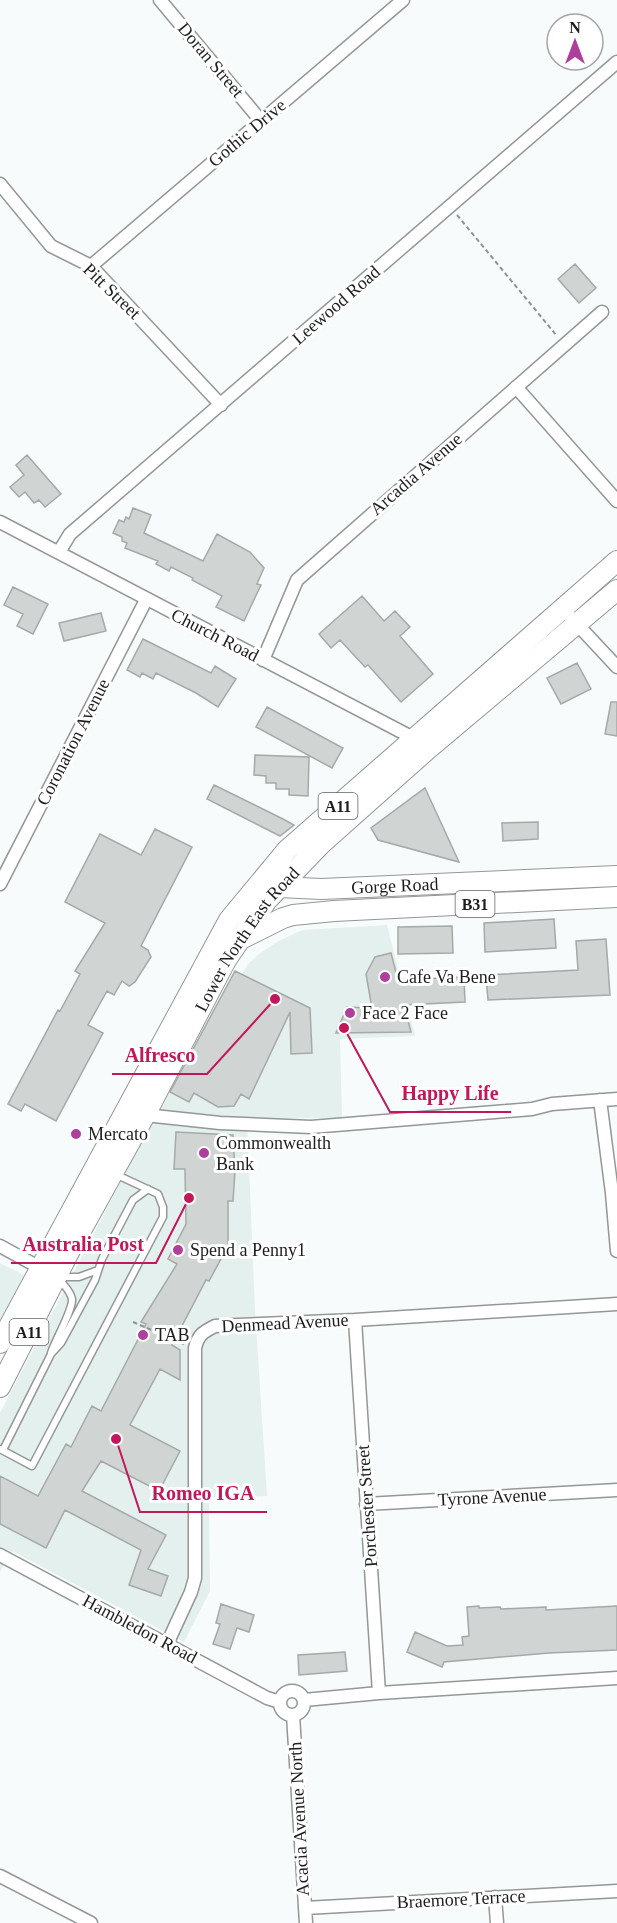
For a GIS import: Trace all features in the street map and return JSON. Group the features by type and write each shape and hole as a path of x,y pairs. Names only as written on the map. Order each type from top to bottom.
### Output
{"main road":[{"name":"Lower North East Road","path":"422,743 562,608 617,561"},
{"name":"Lower North East Road","path":"0,1386 226,960 267,900 272,882 287,850 577,624 617,590"},
{"name":"Gorge Road","path":"272,882 321,889 617,876"},
{"name":"Lower North East Road","path":"0,1343 229,920 272,882"},
{"name":"Gorge Road","path":"272,882 292,897 334,911"},
{"name":"Gorge Road","path":"240,939 282,918 293,915 617,897"}],"street":[{"name":"Doran Street","path":"160,0 261,121"},
{"name":"Gothic Drive","path":"91,266 403,0"},
{"name":"Leewood Road","path":"59,552 70,534 617,62"},
{"name":"Pitt Street","path":"0,184 51,246 91,266 221,405"},
{"name":"Arcadia Avenue","path":"263,660 297,580 602,312"},
{"path":"516,387 617,501"},
{"name":"Church Road","path":"0,522 422,743"},
{"name":"Coronation Avenue","path":"0,884 146,600"},
{"path":"562,608 617,667"},
{"path":"145,1115 220,1123 311,1127 532,1109 552,1104 617,1099"},
{"path":"600,1100 617,1251"},
{"path":"0,1245 57,1276"},
{"name":"Denmead Avenue","path":"195,1348 197,1337 215,1326 617,1304"},
{"name":"Porchester Street","path":"354,1320 379,1693"},
{"path":"167,1644 195,1578 195,1348"},
{"name":"Tyrone Avenue","path":"366,1504 617,1490"},
{"name":"Hambledon Road","path":"0,1555 267,1698 280,1702"},
{"path":"304,1700 617,1678"},
{"path":"289,1691 299,1693 304,1700 302,1710 293,1715 282,1710 280,1702 282,1695 289,1691"},
{"name":"Acacia Avenue North","path":"293,1715 306,1923"},
{"path":"0,1876 91,1923"},
{"name":"Braemore Terrace","path":"304,1908 617,1891"},
{"path":"495,1897 497,1923"}],"lane":[{"path":"113,1173 148,1189 158,1194 164,1207 163,1217 32,1466 1,1449 51,1354 61,1343 95,1280 102,1259 133,1200 148,1189"},
{"path":"57,1276 79,1276 98,1270"},
{"path":"51,1354 54,1340 72,1306 69,1291 57,1276"}],"path":[{"path":"450,206 564,345"},
{"path":"133,1322 195,1348"}],"shaded area":[{"path":"387,925 415,1036 340,1039 342,1118 247,1118 255,1310 267,1496 209,1497 210,1591 184,1642 12,1551 0,1572 0,1413 160,1107 248,964 259,954 302,930"},
{"path":"0,1263 24,1275 0,1322"}],"building":[{"path":"575,264 596,288 579,303 558,279"},
{"path":"27,455 61,494 45,507 39,500 34,503 25,492 19,497 10,487 24,475 16,465"},
{"path":"133,508 151,515 144,533 203,561 217,534 250,552 264,568 257,584 261,585 244,621 216,607 222,596 192,580 193,578 171,567 169,571 156,564 158,561 125,548 127,543 122,541 122,537 113,533 119,520 124,522 126,517 129,519"},
{"path":"13,587 48,604 33,634 17,626 23,614 4,605"},
{"path":"362,596 384,621 395,611 410,627 400,636 433,674 401,702 368,665 365,667 340,640 331,648 319,634"},
{"path":"101,613 106,631 64,641 59,623"},
{"path":"143,639 211,673 215,666 236,679 218,707 156,673 153,679 142,673 140,677 127,670"},
{"path":"577,663 591,689 561,704 547,678"},
{"path":"611,702 617,702 617,736 605,734"},
{"path":"267,707 343,748 332,768 256,727"},
{"path":"255,755 309,757 308,796 289,795 289,789 276,789 276,783 266,783 266,776 254,775"},
{"path":"214,785 294,825 280,836 207,799"},
{"path":"425,788 459,862 378,840 371,828"},
{"path":"538,822 538,839 503,841 502,823"},
{"path":"155,829 192,847 141,946 148,950 151,957 135,982 129,986 122,981 114,995 107,991 88,1025 103,1033 56,1121 25,1104 21,1111 8,1104 58,1010 60,1011 80,974 75,971 105,923 65,902 100,834 141,855"},
{"path":"554,919 556,948 485,952 484,923"},
{"path":"452,926 453,953 398,954 398,927"},
{"path":"606,939 610,995 488,1000 486,975 578,970 576,941"},
{"path":"391,953 398,980 464,977 465,1002 404,1005 411,1032 336,1033 347,1007 372,1008 366,974 375,957"},
{"path":"235,971 310,1008 312,1053 291,1054 290,1012 249,1099 241,1094 234,1106 218,1107 194,1093 189,1102 170,1092"},
{"path":"176,1132 233,1135 235,1171 233,1201 228,1201 228,1246 209,1281 206,1280 172,1345 180,1350 180,1380 160,1369 130,1425 180,1451 159,1491 101,1461 82,1491 166,1535 148,1569 168,1576 161,1596 129,1585 141,1550 65,1510 46,1548 0,1524 0,1476 38,1496 66,1444 71,1447 92,1406 101,1411 146,1324 141,1322 177,1264 168,1259 186,1224 185,1169 174,1169"},
{"path":"221,1604 254,1615 249,1632 237,1628 230,1649 213,1644 220,1624 216,1623"},
{"path":"479,1606 479,1608 500,1607 501,1609 546,1607 546,1610 617,1606 617,1650 444,1662 442,1667 407,1652 415,1632 447,1646 463,1645 462,1637 469,1636 467,1607"},
{"path":"345,1652 347,1671 299,1675 298,1655"}],"place":[{"name":"Cafe Va Bene","path":"385,977"},
{"name":"Alfresco","path":"275,999"},
{"name":"Face 2 Face","path":"350,1013"},
{"name":"Happy Life","path":"344,1028"},
{"name":"Mercato","path":"76,1134"},
{"name":"Commonwealth Bank","path":"204,1153"},
{"name":"Australia Post","path":"189,1198"},
{"name":"Spend a Penny1","path":"178,1250"},
{"name":"TAB","path":"143,1335"},
{"name":"Romeo IGA","path":"116,1439"}]}
